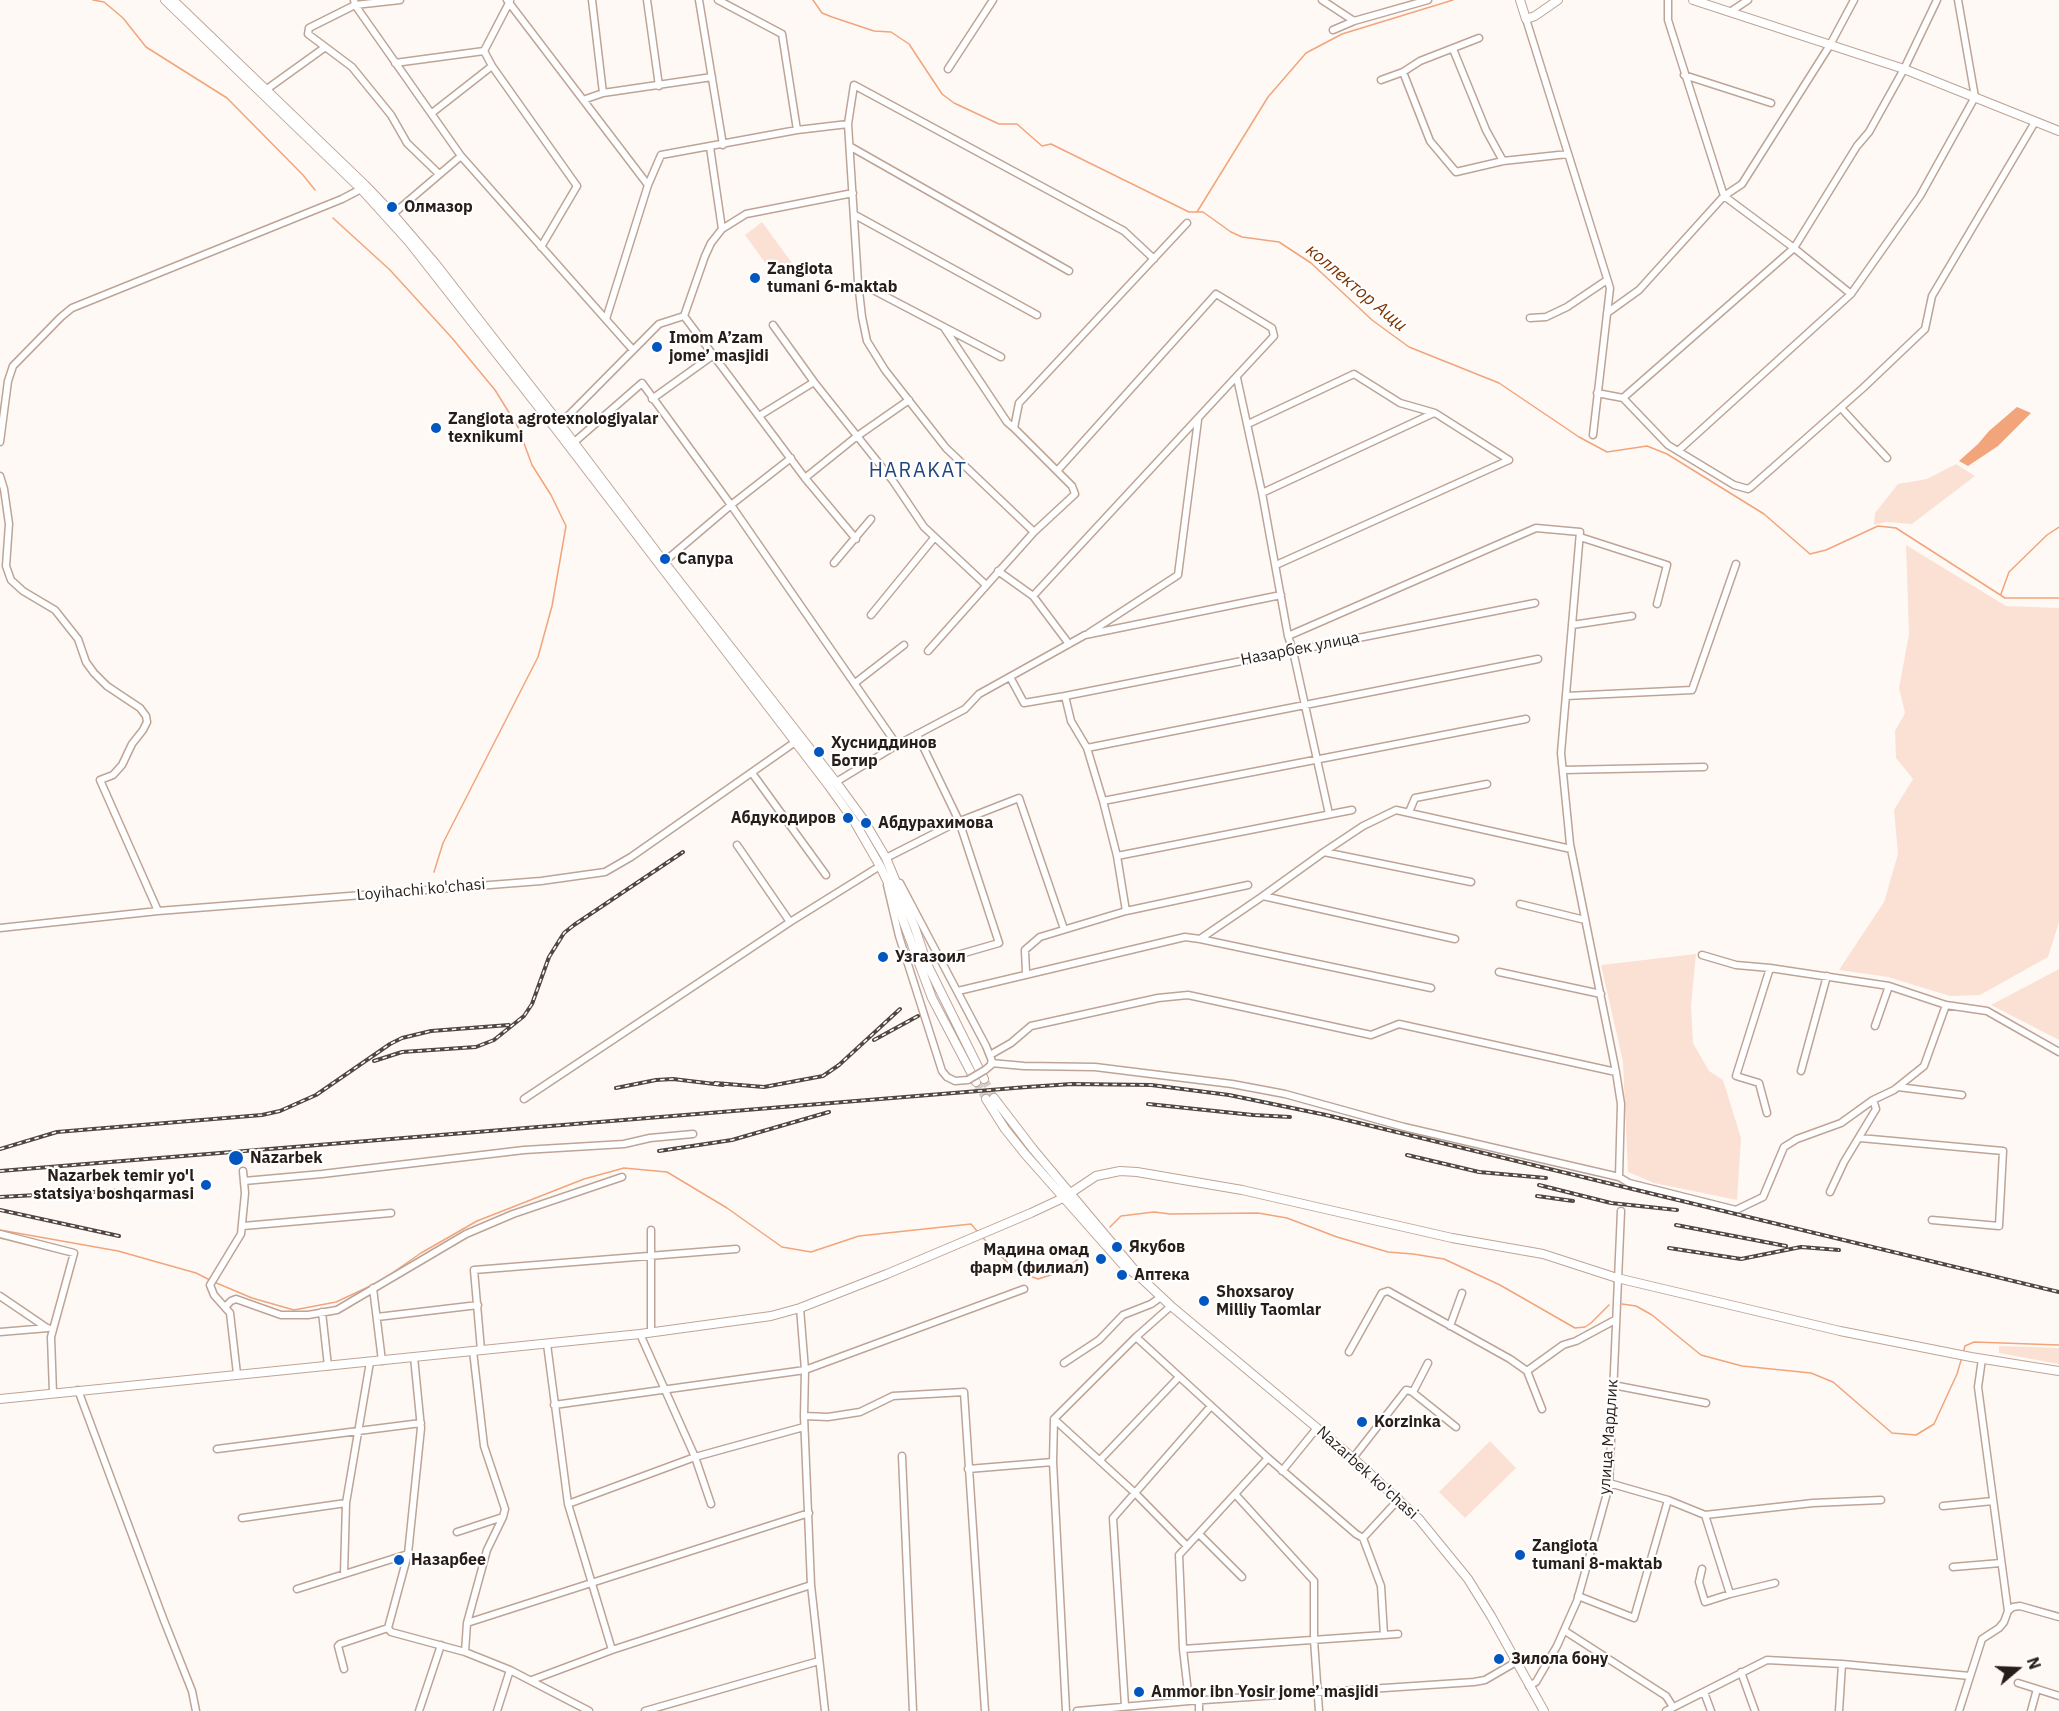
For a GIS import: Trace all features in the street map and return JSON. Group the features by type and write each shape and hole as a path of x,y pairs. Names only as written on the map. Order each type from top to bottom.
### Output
{"main road":[{"path":"165,0 361,189 430,267 558,426"},
{"path":"174,0 393,214 435,264 798,740 836,782 863,819 886,858 889,874 976,1080"},
{"path":"1520,0 1526,19 1535,16 1558,0"},
{"path":"1693,0 1904,69 2059,131"},
{"path":"571,445 664,562 798,740 854,821 880,866 889,874"},
{"name":"Nazarbek ko'chasi","path":"990,1099 1005,1129 1066,1195 1125,1267 1140,1277 1170,1306 1353,1458 1419,1519 1459,1567 1491,1616 1544,1711"},
{"path":"0,1399 547,1344 747,1320 801,1308 987,1232 1066,1195 1096,1176 1120,1171 1242,1190 1452,1238 1543,1254 1617,1278 1840,1331 1954,1354 2059,1371"}],"street":[{"path":"400,0 355,3 309,28 308,34 352,67 391,115 407,143 439,174"},
{"path":"592,0 603,93"},
{"path":"647,0 659,86"},
{"path":"699,0 723,145"},
{"path":"718,0 782,34 797,130"},
{"path":"948,69 993,0"},
{"path":"1322,0 1354,21"},
{"path":"1333,30 1354,21 1428,0"},
{"path":"1668,0 1668,21 1724,196 1851,294"},
{"path":"1730,12 1748,0"},
{"path":"1606,313 1639,290 1724,196 1742,184 1830,45 1854,0"},
{"path":"1623,398 1794,248 1857,146 1869,132 1904,69 1936,0"},
{"path":"1679,450 1851,294 1920,196 1976,97 1958,0"},
{"path":"484,51 508,1 648,185"},
{"path":"355,3 461,156 633,350"},
{"path":"1526,19 1610,288 1593,435"},
{"path":"1381,80 1403,72 1420,61 1479,38"},
{"path":"267,89 324,48"},
{"path":"1453,49 1486,130 1503,161"},
{"path":"395,63 484,51"},
{"path":"484,51 492,66 577,186 541,247"},
{"path":"432,113 492,66"},
{"path":"1403,72 1430,141 1456,172 1503,161 1568,154"},
{"path":"1684,75 1771,103"},
{"path":"583,100 603,93 712,77"},
{"path":"1034,531 946,447 885,370 867,341 858,282 848,124 854,85 1124,231 1154,259"},
{"path":"1597,393 1623,398 1668,445 1734,484 1748,489 1841,408 1924,329 1932,296 2035,122"},
{"path":"606,320 648,185 661,155 797,130 848,124"},
{"path":"710,147 722,229"},
{"path":"851,147 1068,271"},
{"path":"393,214 461,156"},
{"path":"0,442 8,381 13,366 72,308 342,199 361,189"},
{"path":"684,316 705,256 711,243 722,229 746,214 853,194"},
{"path":"855,215 1037,315"},
{"path":"1014,428 1019,403 1186,223"},
{"path":"1530,318 1546,317 1567,307 1607,280"},
{"path":"858,282 1001,357"},
{"path":"1033,596 1275,336 1272,328 1216,294 1057,471"},
{"path":"558,426 659,324 684,316"},
{"path":"684,316 805,478 856,539"},
{"path":"773,325 856,437 893,481 924,527 986,585"},
{"path":"928,651 1034,531 1075,494 1072,486 1007,422 945,328"},
{"path":"652,399 712,356"},
{"path":"1248,424 1354,374 1400,402 1435,413 1509,459 1276,565"},
{"path":"1237,378 1262,493 1288,636 1329,814"},
{"path":"759,416 814,382"},
{"path":"571,445 642,383 731,505 897,744"},
{"path":"805,478 856,437 909,400"},
{"path":"1841,408 1887,458"},
{"path":"1262,493 1435,413"},
{"path":"836,782 897,744 965,709 979,694 1085,636 1178,575 1198,420"},
{"path":"664,562 791,458"},
{"path":"0,476 9,524 6,566 11,580 22,591 55,610 78,639 86,662 94,673 107,686 140,708 146,716 147,722 132,744 122,765 113,774 100,780 158,911"},
{"path":"834,563 872,519"},
{"path":"1288,636 1536,528 1580,532 1561,753 1571,849 1617,1072 1621,1104 1619,1178"},
{"path":"1580,537 1667,565 1657,604"},
{"path":"871,615 934,538"},
{"path":"1566,696 1692,690 1736,564"},
{"path":"998,571 1033,596 1069,644"},
{"path":"1085,636 1281,595"},
{"name":"Назарбек улица","path":"1010,677 1024,703 1535,603"},
{"path":"1572,625 1632,616"},
{"path":"855,683 904,645"},
{"path":"1087,748 1538,659"},
{"path":"1065,696 1071,721 1087,748 1103,801 1117,856 1126,911"},
{"path":"1103,801 1527,719"},
{"path":"917,734 959,821 999,943 940,960"},
{"name":"Loyihachi ko'chasi","path":"0,928 158,911 541,881 605,872 631,857 798,740"},
{"path":"1563,770 1704,767"},
{"path":"752,774 826,875"},
{"path":"1409,812 1415,798 1487,784"},
{"path":"886,858 959,821 1019,798 1064,929"},
{"path":"1117,856 1352,810"},
{"path":"1200,939 1363,826 1396,810 1571,849"},
{"path":"737,845 790,922"},
{"path":"1324,852 1471,882"},
{"path":"524,1099 790,922 880,866"},
{"path":"889,874 958,990 990,1055 991,1063 976,1080 955,1082 942,1071 899,936 889,874"},
{"path":"1026,973 1025,950 1040,937 1126,911 1248,885"},
{"path":"1263,896 1455,939"},
{"path":"1520,904 1585,920"},
{"path":"958,990 1185,937 1431,987"},
{"path":"1702,955 1736,965 1889,986 1946,1005 1987,1011 2059,1052"},
{"path":"1767,1113 1759,1083 1736,1076 1770,968"},
{"path":"1499,972 1601,994"},
{"path":"1801,1071 1827,976"},
{"path":"1875,1026 1889,986"},
{"path":"990,1055 1011,1043 1031,1026 1158,998 1188,995 1371,1035 1399,1024 1617,1072"},
{"path":"991,1063 1095,1067 1232,1084 1284,1094 1404,1127 1619,1178 1629,1183 1736,1210 1763,1197 1784,1147 1797,1139 1840,1123 1873,1100 1898,1087 1924,1066 1946,1005"},
{"path":"1898,1087 1962,1095"},
{"path":"1830,1192 1844,1162 1876,1109 1873,1100"},
{"path":"244,1181 524,1150 624,1144 650,1138 693,1134"},
{"path":"1860,1138 2003,1151 1999,1226 1932,1220"},
{"path":"237,1374 230,1313 210,1285 241,1234 243,1171"},
{"path":"225,1307 236,1299 281,1315 293,1316 337,1310 466,1234 513,1214 622,1176"},
{"name":"улица Мардлик","path":"1529,1686 1536,1682 1565,1631 1578,1596 1609,1483 1621,1211"},
{"path":"243,1226 391,1213"},
{"path":"651,1230 651,1332"},
{"path":"0,1234 74,1253 51,1327 53,1393"},
{"path":"465,1652 467,1623 487,1550 505,1509 484,1446 477,1351 478,1305 474,1270 736,1249"},
{"path":"373,1288 382,1360"},
{"path":"554,1406 805,1370 1024,1289"},
{"path":"1349,1352 1385,1291 1388,1291 1527,1371 1542,1409"},
{"path":"1450,1326 1462,1293"},
{"path":"0,1296 51,1327"},
{"path":"1064,1363 1100,1340 1123,1316 1161,1297"},
{"path":"377,1317 478,1305"},
{"path":"1065,1711 1053,1462 1054,1419 1170,1306"},
{"path":"801,1308 811,1585 825,1711"},
{"path":"322,1312 328,1366"},
{"path":"1527,1371 1563,1345 1576,1341 1615,1320"},
{"path":"0,1332 51,1327"},
{"path":"640,1334 695,1457 711,1504"},
{"path":"1136,1337 1282,1471 1363,1538 1381,1586 1384,1635"},
{"path":"547,1344 568,1504 612,1650"},
{"path":"388,1628 408,1554 421,1424 414,1357"},
{"path":"1959,1711 1982,1639 1999,1628 2008,1611 1978,1387 1982,1359"},
{"path":"344,1574 346,1503 370,1362"},
{"path":"1413,1392 1428,1364"},
{"path":"1100,1460 1179,1377"},
{"path":"1612,1385 1706,1403"},
{"path":"78,1390 192,1691 196,1711"},
{"path":"1353,1458 1406,1390 1413,1392 1456,1427"},
{"path":"804,1416 828,1417 860,1412 892,1396 964,1392 985,1711"},
{"path":"1125,1706 1113,1518 1211,1406"},
{"path":"1054,1419 1135,1493 1187,1546"},
{"path":"217,1449 421,1424"},
{"path":"568,1504 695,1457 804,1426"},
{"path":"1282,1471 1317,1428"},
{"path":"902,1456 913,1711"},
{"path":"1188,1701 1179,1555 1268,1458"},
{"path":"968,1469 1053,1462"},
{"path":"1609,1483 1668,1500 1705,1515 1813,1503 1881,1500"},
{"path":"1235,1494 1314,1581 1314,1640 1319,1711"},
{"path":"1363,1538 1399,1499"},
{"path":"1578,1596 1634,1618 1668,1500"},
{"path":"1943,1506 1993,1501"},
{"path":"242,1518 346,1503"},
{"path":"467,1623 809,1513"},
{"path":"1705,1515 1730,1594"},
{"path":"456,1532 503,1517"},
{"path":"1198,1534 1242,1577"},
{"path":"297,1589 408,1554"},
{"path":"1953,1567 2001,1563"},
{"path":"1702,1569 1699,1582 1705,1602 1775,1583"},
{"path":"532,1680 612,1650 811,1585"},
{"path":"2008,1611 2020,1606 2059,1617"},
{"path":"388,1628 391,1632 465,1652 510,1670 532,1680 575,1708 589,1711"},
{"path":"344,1669 338,1646 340,1644 388,1628"},
{"path":"1565,1631 1666,1696 1673,1707"},
{"path":"1183,1649 1398,1634"},
{"path":"419,1711 441,1645"},
{"path":"1666,1711 1767,1660 1842,1664 1970,1676"},
{"path":"645,1711 819,1661"},
{"path":"1077,1711 1125,1706 1139,1708 1199,1700 1480,1682 1495,1676 1516,1662"},
{"path":"1839,1711 1842,1664"},
{"path":"496,1711 510,1670"},
{"path":"1741,1672 1755,1711"},
{"path":"2018,1683 2059,1696"},
{"path":"2031,1711 2037,1689"},
{"path":"1704,1692 1711,1711"},
{"path":"1199,1700 1199,1711"}],"shaded area":[{"path":"762,222 792,263 774,275 745,235"},
{"path":"2017,407 2031,413 1998,446 1968,466 1959,461 1989,431"},
{"path":"1956,464 1975,476 1912,524 1886,522 1874,525 1875,513 1898,484 1927,479"},
{"path":"1906,545 2006,606 2059,608 2059,922 2048,957 1980,995 1950,996 1888,977 1839,970 1884,902 1898,854 1894,810 1913,779 1896,758 1895,731 1905,713 1899,688 1909,634"},
{"path":"1696,954 1691,1006 1693,1043 1709,1071 1723,1080 1741,1138 1737,1200 1654,1183 1628,1172 1623,1062 1601,965"},
{"path":"2059,969 2059,1040 1991,1005"},
{"path":"1999,1346 2059,1348 2059,1364 1999,1353"},
{"path":"1490,1441 1516,1468 1465,1518 1439,1492"}],"waterway":[{"path":"93,0 104,2 123,18 146,47 227,98 315,190"},
{"name":"коллектор Ащи","path":"813,0 822,13 874,31 891,32 909,44 942,94 954,103 999,124 1017,124 1042,146 1051,144 1189,212 1203,212 1242,237 1279,242 1311,263 1372,320 1409,347 1499,383 1579,437 1607,452 1647,446 1667,454 1764,514 1810,554 1826,550 1878,526 1896,528 2005,598 2059,598"},
{"path":"1197,212 1268,97 1306,53 1342,34 1453,0"},
{"path":"333,218 390,270 452,338 495,390 518,427 532,465 551,495 566,526 552,606 538,657 443,843 434,872"},
{"path":"2001,594 2009,572 2047,535 2059,527"},
{"path":"388,1276 421,1253 477,1221 584,1179 624,1168 667,1172 727,1208 782,1247 811,1252 859,1236 971,1224 977,1231"},
{"path":"1110,1227 1121,1216 1154,1212 1170,1214 1258,1213 1287,1218 1337,1237 1388,1252 1444,1259 1500,1285 1575,1328 1585,1327 1591,1323 1609,1305"},
{"path":"0,1230 118,1251 196,1273 210,1280"},
{"path":"982,1237 1016,1271 1038,1279 1063,1271 1087,1252"},
{"path":"214,1282 252,1298 294,1310 336,1302 379,1282"},
{"path":"1622,1304 1636,1306 1652,1315 1701,1355 1742,1366 1811,1373 1833,1382 1892,1433 1916,1435 1934,1424 1957,1374 1962,1357"},
{"path":"1963,1353 1965,1346 1974,1342 2059,1345"}],"tunnel":[{"path":"984,1079 994,1098"},
{"path":"976,1082 986,1099"}],"railway":[{"path":"374,1061 402,1052 476,1047 494,1040 524,1016 532,1004 549,957 564,933 683,852"},
{"path":"715,1083 764,1087 823,1076 839,1065 900,1009"},
{"path":"874,1040 918,1016"},
{"path":"0,1149 57,1132 262,1115 280,1111 316,1095 402,1038 431,1031 509,1025"},
{"path":"616,1088 673,1079 723,1085"},
{"path":"0,1171 1027,1087 1072,1084 1151,1085 1229,1095 1326,1115 2059,1292"},
{"path":"1148,1104 1290,1117"},
{"path":"659,1151 732,1140 829,1112"},
{"path":"1407,1155 1479,1172 1546,1178"},
{"path":"1539,1185 1611,1203 1677,1210"},
{"path":"0,1197 130,1190"},
{"path":"1537,1196 1573,1201"},
{"path":"0,1210 119,1236"},
{"path":"1676,1225 1786,1246"},
{"path":"1669,1248 1741,1259 1801,1247 1839,1250"}],"place":[{"name":"Олмазор","path":"392,207"},
{"name":"Zangiota tumani 6-maktab","path":"755,278"},
{"name":"Imom A’zam jome’ masjidi","path":"657,347"},
{"name":"Zangiota agrotexnologiyalar texnikumi","path":"436,428"},
{"name":"Сапура","path":"665,559"},
{"name":"Хусниддинов Ботир","path":"819,752"},
{"name":"Абдукодиров","path":"848,818"},
{"name":"Абдурахимова","path":"866,823"},
{"name":"Узгазоил","path":"883,957"},
{"name":"Nazarbek","path":"236,1158"},
{"name":"Nazarbek temir yo'l statsiya boshqarmasi","path":"206,1185"},
{"name":"Якубов","path":"1117,1247"},
{"name":"Мадина омад фарм (филиал)","path":"1101,1259"},
{"name":"Аптека","path":"1122,1275"},
{"name":"Shoxsaroy Milliy Taomlar","path":"1204,1301"},
{"name":"Korzinka","path":"1362,1422"},
{"name":"Zangiota tumani 8-maktab","path":"1520,1555"},
{"name":"Назарбее","path":"399,1560"},
{"name":"Зилола бону","path":"1499,1659"},
{"name":"Ammor ibn Yosir jome’ masjidi","path":"1139,1692"}],"district":[{"name":"HARAKAT","path":"918,471"}]}
